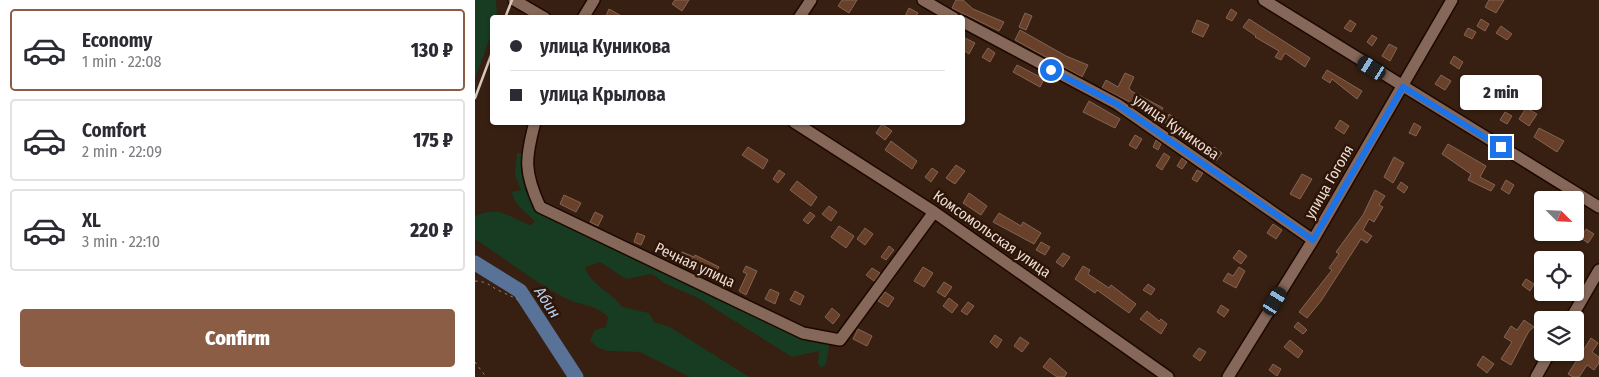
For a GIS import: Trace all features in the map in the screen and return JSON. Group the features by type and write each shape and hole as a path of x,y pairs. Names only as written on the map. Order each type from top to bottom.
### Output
{"street":[{"path":"514,0 540,15"},
{"path":"585,15 594,0"},
{"path":"801,15 811,0"},
{"path":"923,0 949,15"},
{"path":"1264,0 1599,207"},
{"name":"улица Гоголя","path":"1228,377 1313,240 1452,0"},
{"name":"улица Куникова","path":"965,23 1117,104 1313,240"},
{"name":"Речная улица","path":"534,125 527,153 529,183 540,207 803,332 840,340 934,212"},
{"name":"Комсомольская улица","path":"799,125 934,212 1168,377"},
{"path":"1575,311 1599,270"},
{"path":"1536,377 1545,361"}],"path":[{"path":"475,281 491,284 498,290 510,294 521,302"},
{"path":"475,362 486,377"}],"green space":[{"path":"475,0 496,0 497,15 490,15 490,38 475,79"},
{"path":"517,153 522,153 525,189 539,210 830,342 826,364 821,368 818,363 819,351 792,357 698,298 664,283 651,274 626,279 600,262 585,267 591,279 622,307 649,313 654,322 670,327 749,377 690,377 640,352 607,351 597,347 590,340 595,330 606,327 608,317 603,312 569,300 529,276 475,239 475,216 484,213 504,213 530,225 535,222 518,205 513,197 512,192 521,190 515,175"}],"building":[{"path":"675,0 689,0 682,11 672,4"},
{"path":"842,0 857,0 849,13 838,6"},
{"path":"956,0 963,0 973,9 1004,22 999,31 952,8"},
{"path":"1489,0 1504,0 1496,13 1485,7"},
{"path":"909,8 918,13 917,15 906,15"},
{"path":"609,9 620,15 606,15"},
{"path":"1231,9 1237,13 1232,21 1226,18"},
{"path":"1025,13 1032,16 1026,30 1019,27"},
{"path":"1249,19 1310,58 1305,67 1285,53 1281,60 1275,57 1279,51 1255,37 1243,27"},
{"path":"1481,19 1489,24 1485,31 1477,26"},
{"path":"1197,20 1209,25 1203,37 1192,32"},
{"path":"1350,20 1356,24 1351,32 1344,28"},
{"path":"1501,26 1512,34 1507,40 1496,33"},
{"path":"1468,28 1476,32 1472,39 1464,35"},
{"path":"1020,30 1066,56 1088,65 1082,77 1015,40"},
{"path":"1372,35 1377,38 1372,46 1367,42"},
{"path":"965,38 975,43 969,54 965,51"},
{"path":"1389,44 1397,48 1390,61 1382,56"},
{"path":"988,48 995,53 990,62 982,57"},
{"path":"1454,56 1463,62 1459,69 1450,63"},
{"path":"1017,65 1044,79 1040,87 1013,72"},
{"path":"1327,70 1362,91 1357,99 1332,79 1330,83 1322,78"},
{"path":"1125,73 1134,77 1129,88 1131,91 1163,108 1156,118 1136,105 1102,88 1106,80 1118,87"},
{"path":"1441,75 1451,81 1445,90 1435,84"},
{"path":"1470,91 1477,96 1471,105 1464,100"},
{"path":"1089,101 1120,119 1115,128 1083,112"},
{"path":"1526,108 1537,114 1529,126 1519,119"},
{"path":"1505,112 1512,116 1507,124 1500,120"},
{"path":"1169,114 1177,119 1172,127 1165,123"},
{"path":"1340,120 1349,126 1344,134 1335,128"},
{"path":"1414,123 1421,127 1416,136 1409,133"},
{"path":"881,125 892,131 885,140 876,133"},
{"path":"1539,128 1564,141 1557,152 1534,137"},
{"path":"1135,135 1142,139 1136,149 1129,145"},
{"path":"1194,135 1200,139 1194,147 1188,143"},
{"path":"1156,140 1161,144 1158,150 1153,147"},
{"path":"891,141 917,161 912,169 885,150"},
{"path":"1448,144 1486,166 1480,177 1495,185 1491,191 1468,180 1471,174 1442,154"},
{"path":"748,147 768,160 763,169 742,155"},
{"path":"1214,147 1222,153 1216,161 1208,156"},
{"path":"1164,153 1170,157 1162,170 1156,166"},
{"path":"1394,157 1404,163 1393,183 1384,177"},
{"path":"1182,158 1187,162 1182,169 1177,166"},
{"path":"956,165 965,171 955,184 946,178"},
{"path":"932,168 938,172 931,182 925,177"},
{"path":"779,170 785,174 778,183 773,179"},
{"path":"1197,170 1203,173 1197,182 1192,179"},
{"path":"1302,174 1312,179 1300,199 1290,194"},
{"path":"1506,180 1514,185 1509,194 1501,189"},
{"path":"797,181 817,197 811,206 790,190"},
{"path":"1401,182 1408,187 1404,193 1397,188"},
{"path":"1375,190 1385,196 1379,205 1383,207 1374,222 1369,219 1363,230 1372,236 1367,243 1361,239 1321,301 1307,318 1299,312 1332,270 1329,268 1339,254 1336,252 1363,215"},
{"path":"969,193 987,206 981,215 963,203"},
{"path":"564,195 581,203 576,212 560,204"},
{"path":"829,206 837,212 831,221 822,214"},
{"path":"595,212 603,216 598,226 590,222"},
{"path":"810,212 815,216 808,224 803,220"},
{"path":"999,213 1021,226 1023,222 1041,233 1034,244 993,222"},
{"path":"1273,224 1282,230 1276,239 1267,233"},
{"path":"839,226 854,236 846,248 831,237"},
{"path":"865,228 873,234 865,245 857,239"},
{"path":"1586,229 1594,234 1588,243 1584,240"},
{"path":"637,233 645,236 641,245 634,242"},
{"path":"1041,242 1050,247 1045,255 1036,250"},
{"path":"889,246 894,250 886,260 881,257"},
{"path":"1239,250 1247,256 1241,264 1233,258"},
{"path":"682,252 694,257 695,255 719,267 715,274 699,266 696,270 678,261"},
{"path":"1063,253 1070,257 1063,267 1056,262"},
{"path":"746,266 757,271 746,295 739,291 747,274 743,272"},
{"path":"1083,266 1090,270 1088,274 1109,288 1111,285 1136,304 1129,313 1097,290 1095,293 1075,279"},
{"path":"923,267 933,273 924,287 914,281"},
{"path":"1239,267 1245,271 1236,288 1223,281 1228,273 1233,276"},
{"path":"872,268 880,273 874,281 866,275"},
{"path":"1526,279 1534,284 1530,291 1522,285"},
{"path":"944,282 952,287 945,297 937,292"},
{"path":"1148,284 1155,289 1151,295 1143,290"},
{"path":"770,289 779,293 775,304 765,299"},
{"path":"795,291 804,296 800,305 790,300"},
{"path":"885,292 894,298 888,307 878,301"},
{"path":"949,298 958,305 952,313 943,306"},
{"path":"968,302 974,306 967,315 961,311"},
{"path":"1221,305 1229,310 1224,317 1217,312"},
{"path":"832,308 840,315 833,324 825,317"},
{"path":"1147,311 1159,321 1161,319 1167,324 1161,334 1140,319"},
{"path":"1524,320 1534,327 1529,331 1511,365 1501,359 1512,342 1504,337 1511,326 1517,330"},
{"path":"1298,322 1307,330 1303,334 1294,327"},
{"path":"858,329 872,336 867,346 853,339"},
{"path":"995,335 1002,340 997,348 990,342"},
{"path":"1020,337 1029,343 1022,352 1014,346"},
{"path":"1591,338 1598,343 1592,352 1599,357 1599,363 1594,370 1587,365 1579,377 1573,377 1568,374 1576,361 1584,361 1584,349"},
{"path":"1290,340 1303,351 1298,358 1284,347"},
{"path":"1199,348 1206,352 1200,361 1193,356"},
{"path":"1483,356 1494,364 1487,373 1477,365"},
{"path":"1050,358 1067,373 1064,377 1057,377 1043,367"},
{"path":"1273,364 1281,369 1277,376 1269,370"}],"waterway":[{"name":"Абин","path":"475,263 520,291 576,377"}],"railway":[{"path":"506,15 512,0"},
{"path":"475,98 490,58"}],"route":[{"path":"1051,70 1117,104 1313,240 1403,87 1501,147"}]}
